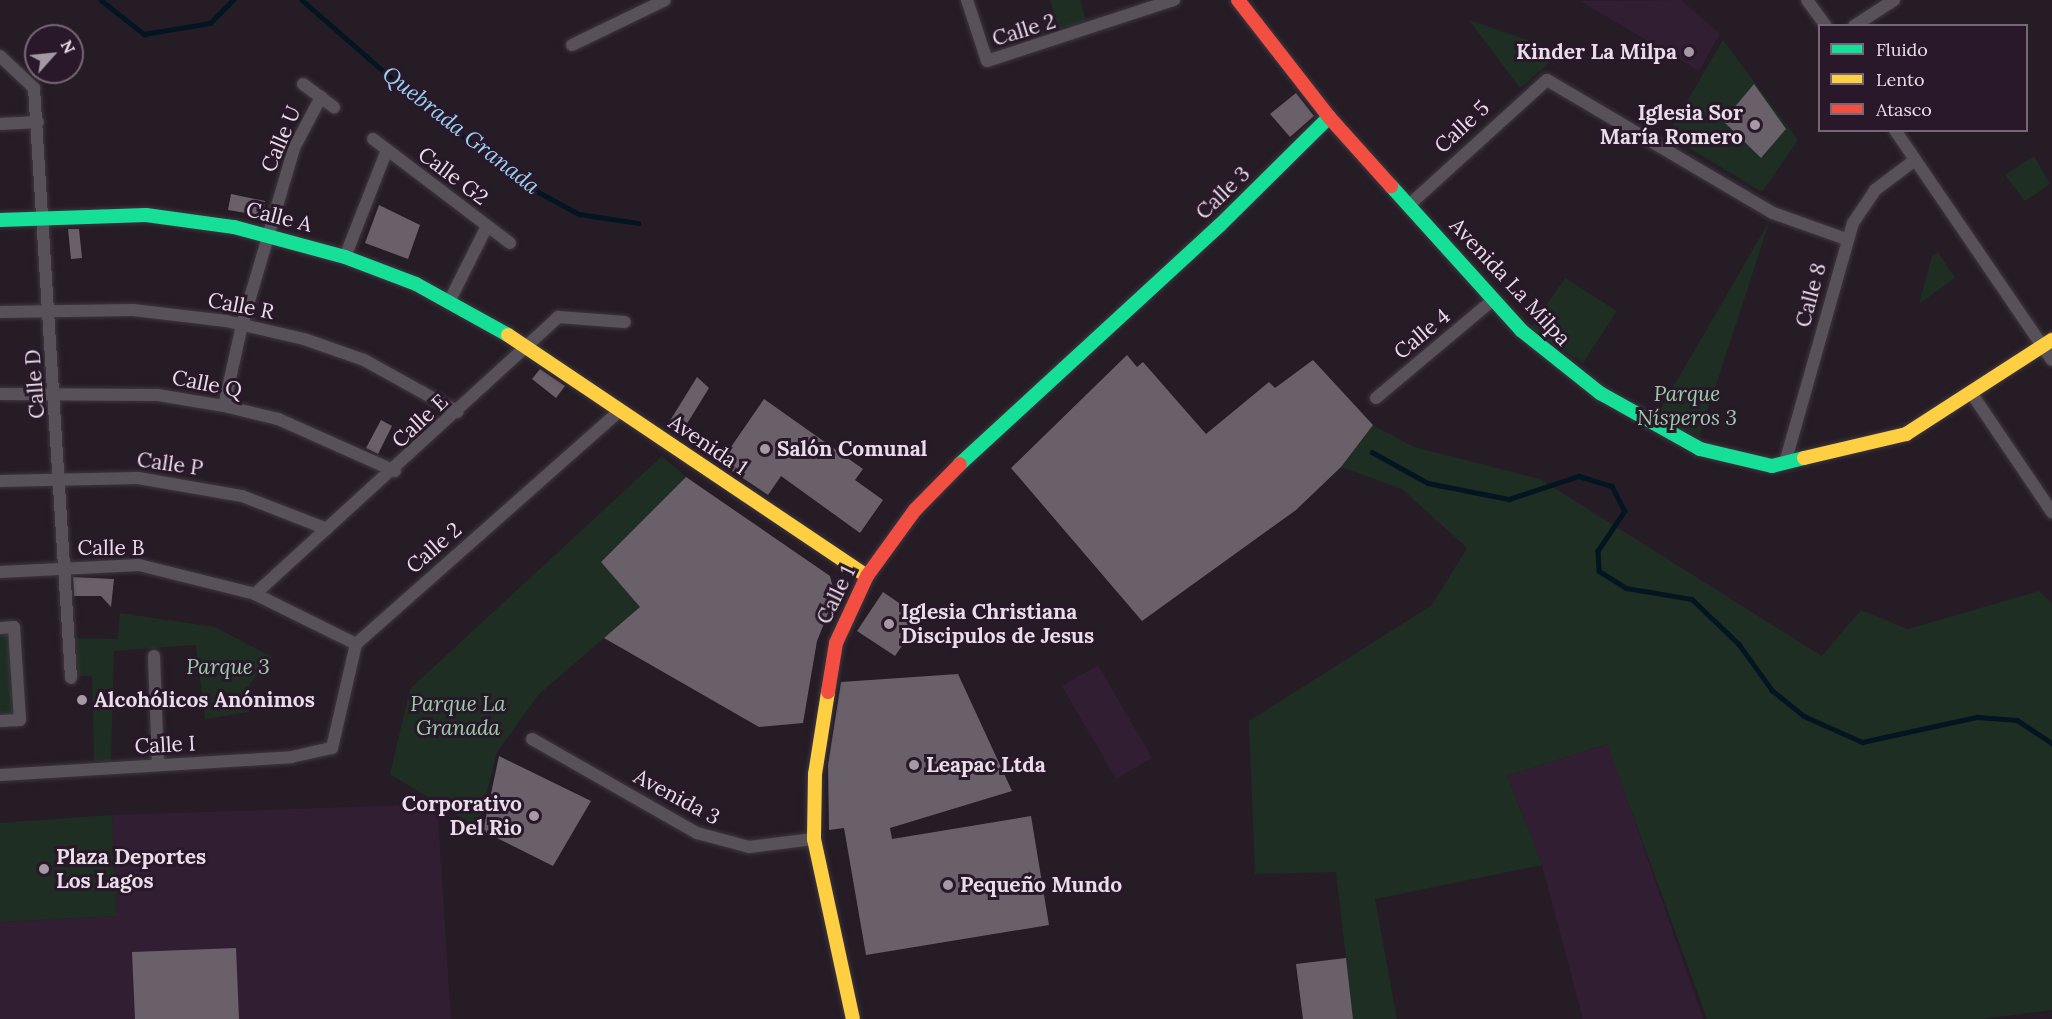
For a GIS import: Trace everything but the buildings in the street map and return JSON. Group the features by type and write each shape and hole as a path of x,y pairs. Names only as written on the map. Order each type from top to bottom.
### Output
{"street":[{"path":"572,45 665,0"},
{"name":"Calle 2","path":"967,0 987,61 1174,0"},
{"name":"Avenida La Milpa","path":"1238,0 1329,117 1494,299 1561,367 1648,420 1721,456 1754,465 1785,463 1906,434 2048,344"},
{"path":"1807,0 1825,24"},
{"path":"1857,24 1894,0"},
{"name":"Calle D","path":"0,56 34,88 38,122 71,678"},
{"name":"Calle 5","path":"1409,205 1544,80 1552,80 1773,213 1846,239"},
{"path":"303,84 334,107"},
{"name":"Calle U","path":"224,406 242,325 294,148 321,97"},
{"name":"Calle 3","path":"1142,295 1329,117"},
{"path":"0,124 38,122"},
{"path":"1897,132 2048,344 2052,360"},
{"name":"Calle G2","path":"373,139 510,243"},
{"path":"345,257 387,150"},
{"name":"Calle 8","path":"1785,463 1846,239 1875,190 1915,160"},
{"name":"Calle A","path":"0,220 146,214 268,234 345,257 416,284 527,346"},
{"path":"449,302 487,226"},
{"name":"Calle 1","path":"853,1019 814,839 820,722 836,643 867,576 922,502 1142,295"},
{"name":"Calle 4","path":"1376,399 1494,299"},
{"name":"Calle R","path":"0,312 49,309 133,310 242,325 304,339 364,360 458,412"},
{"name":"Calle E","path":"255,594 395,471 558,317 625,322"},
{"name":"Avenida 1","path":"527,346 619,411 867,576"},
{"name":"Calle Q","path":"0,394 55,391 158,395 224,406 278,419 395,471"},
{"path":"1972,394 2052,512"},
{"name":"Calle 2","path":"356,644 619,411"},
{"name":"Calle P","path":"0,481 138,478 196,486 242,496 327,529"},
{"name":"Calle B","path":"0,572 139,565 255,594 356,644"},
{"path":"0,628 14,627 20,720 0,721"},
{"name":"Calle I","path":"0,775 291,757 332,748 356,644"},
{"path":"154,656 158,765"},
{"name":"Avenida 3","path":"532,739 697,834 749,847 814,839"}],"shaded area":[{"name":"Kinder La Milpa","path":"1681,0 1720,34 1699,71 1580,1"},
{"path":"1098,665 1152,758 1116,779 1062,686"},
{"path":"1608,744 1703,1019 1583,1019 1542,865 1507,776"},
{"path":"437,804 451,1019 0,1019 0,922 117,916 112,815"}],"green space":[{"path":"1050,0 1080,0 1086,21 1059,29"},
{"path":"1469,20 1554,49 1547,65 1520,88"},
{"path":"1723,40 1798,140 1762,192 1667,135","holes":["1754,85 1786,129 1761,158 1723,121"]},
{"path":"2034,156 2050,184 2025,201 2005,175"},
{"name":"Parque Nísperos 3","path":"1770,220 1699,437 1657,415"},
{"path":"1938,252 1955,278 1919,304 1932,256"},
{"path":"1565,278 1617,311 1583,363 1530,329"},
{"path":"1373,425 1414,447 1540,479 1822,656 1861,610 1908,629 2039,591 2052,603 2052,1010 1982,1019 1707,1019 1607,744 1507,776 1542,865 1375,899 1397,1019 1353,1019 1336,872 1255,874 1249,721 1432,605 1467,548 1402,489 1341,467"},
{"name":"Parque La Granada","path":"662,456 686,477 601,561 640,607 539,694 497,752 478,828 390,774 410,689"},
{"name":"Parque 3","path":"120,613 215,627 272,657 249,685 249,712 205,719 196,645 114,651 111,761 94,761 92,676 78,676 77,638 118,639"},
{"path":"0,629 12,629 15,716 0,717"},
{"path":"112,815 117,916 0,922 0,823"}],"waterway":[{"path":"101,0 144,34 210,23 233,0"},
{"name":"Quebrada Granada","path":"302,0 426,108 531,188 579,214 638,223"},
{"name":"Quebrada Granada","path":"1372,452 1428,483 1509,499 1579,476 1612,486 1625,511 1598,551 1599,571 1626,588 1692,599 1739,644 1772,690 1804,716 1862,742 1977,717 2017,720 2052,743"}],"traffic: fast":[{"path":"960,464 1219,226 1329,117"},
{"path":"1391,186 1522,331 1600,393 1700,449 1772,466 1804,458"},
{"path":"0,220 146,215 234,227 345,257 416,284 508,335"}],"traffic: slow":[{"path":"508,335 867,576"},
{"path":"1804,458 1906,434 2052,340"},
{"path":"828,692 815,774 814,839 853,1019"}],"traffic: jam":[{"path":"1238,0 1329,117 1391,186"},
{"path":"828,692 836,643 867,576 915,510 960,464"}],"place":[{"name":"Kinder La Milpa","path":"1689,52"},
{"name":"Iglesia Sor María Romero","path":"1755,125"},
{"name":"Salón Comunal","path":"765,449"},
{"name":"Iglesia Christiana Discipulos de Jesus","path":"889,624"},
{"name":"Alcohólicos Anónimos","path":"82,700"},
{"name":"Leapac Ltda","path":"914,765"},
{"name":"Corporativo Del Rio","path":"534,816"},
{"name":"Plaza Deportes Los Lagos","path":"44,869"},
{"name":"Pequeño Mundo","path":"948,885"}]}
